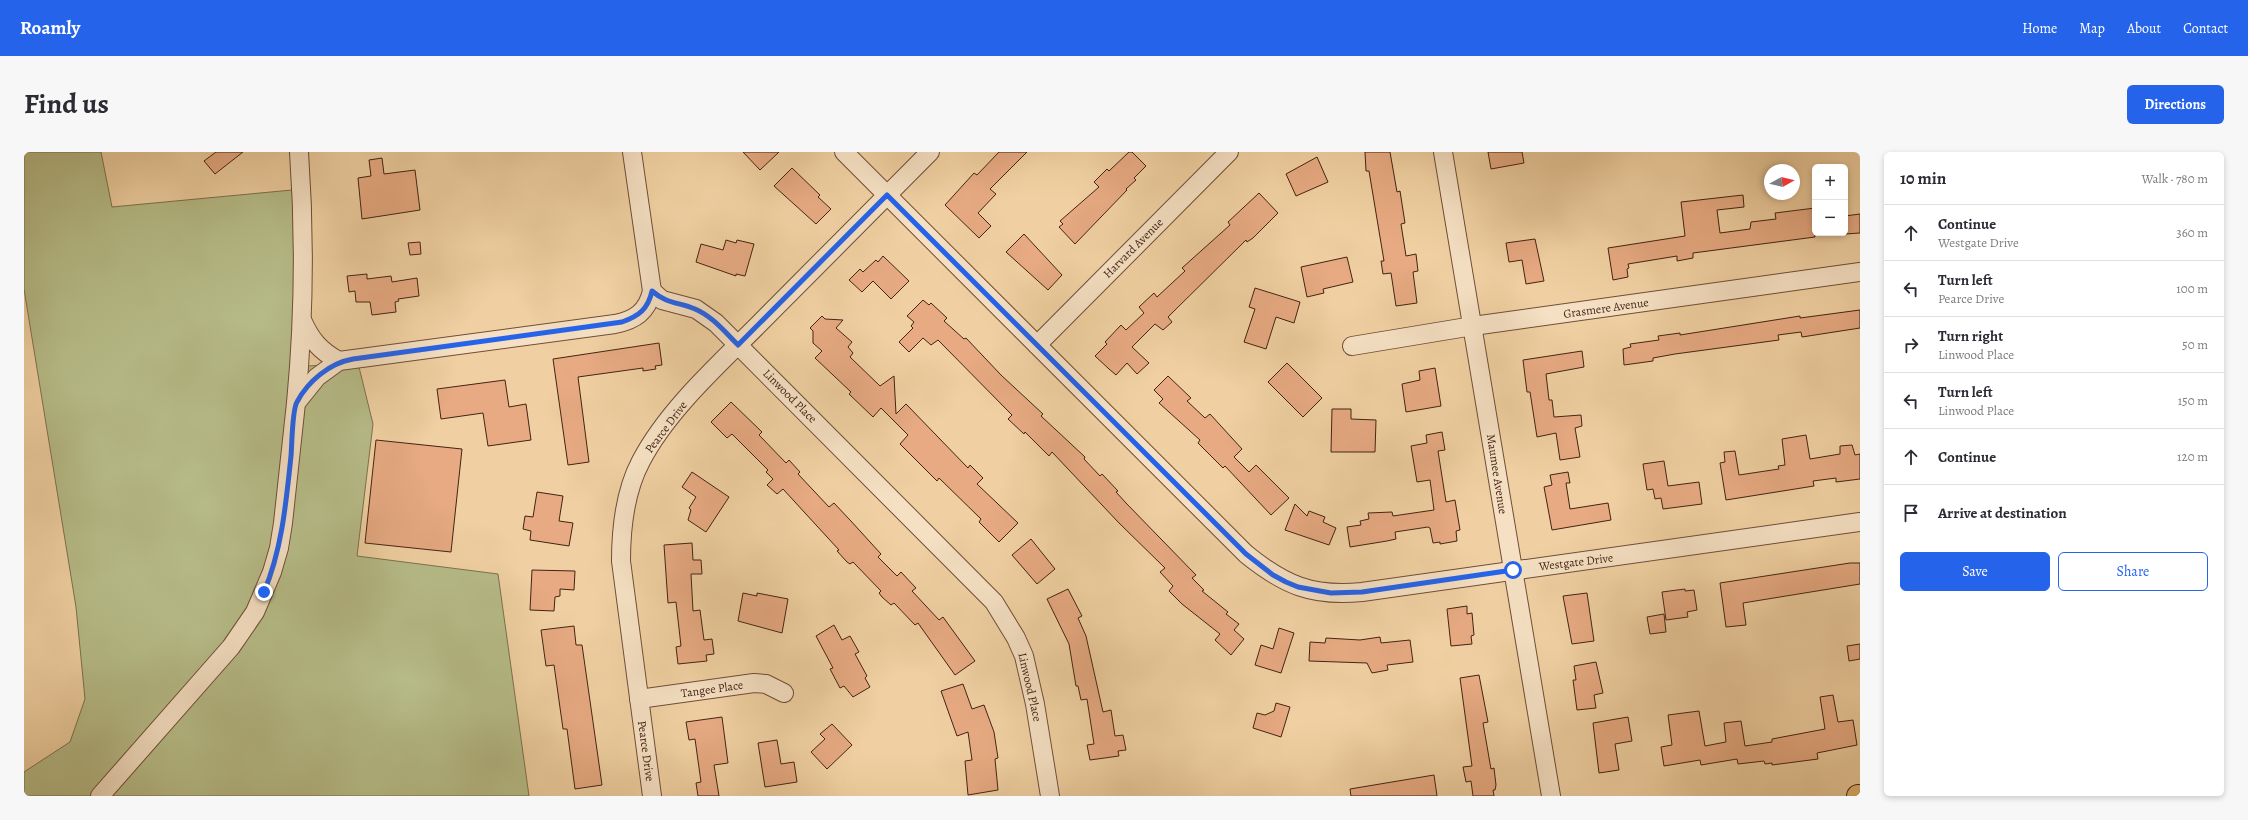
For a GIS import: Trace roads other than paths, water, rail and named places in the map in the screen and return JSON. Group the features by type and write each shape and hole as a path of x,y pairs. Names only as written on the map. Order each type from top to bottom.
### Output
{"street":[{"path":"100,796 231,647 255,612 272,572 279,548 283,523 296,403 301,317 303,236 299,152"},
{"path":"301,317 316,345 328,355 346,360 622,322 637,316 644,311 649,302 652,291 632,152"},
{"name":"Westgate Drive","path":"844,152 1246,554 1273,575 1286,582 1316,591 1344,594 1860,522"},
{"name":"Pearce Drive","path":"652,796 621,561 621,540 624,513 641,462 663,428 738,345 930,152"},
{"name":"Harvard Avenue","path":"1036,345 1229,152"},
{"name":"Maumee Avenue","path":"1443,152 1551,796"},
{"name":"Grasmere Avenue","path":"1352,346 1473,326 1860,272"},
{"name":"Linwood Place","path":"652,291 662,300 696,309 707,316 738,345 994,602 1016,638 1024,656 1035,704 1050,796"},
{"path":"296,403 317,378 346,360"},
{"name":"Tangee Place","path":"639,699 754,683 766,684 784,693"}]}
